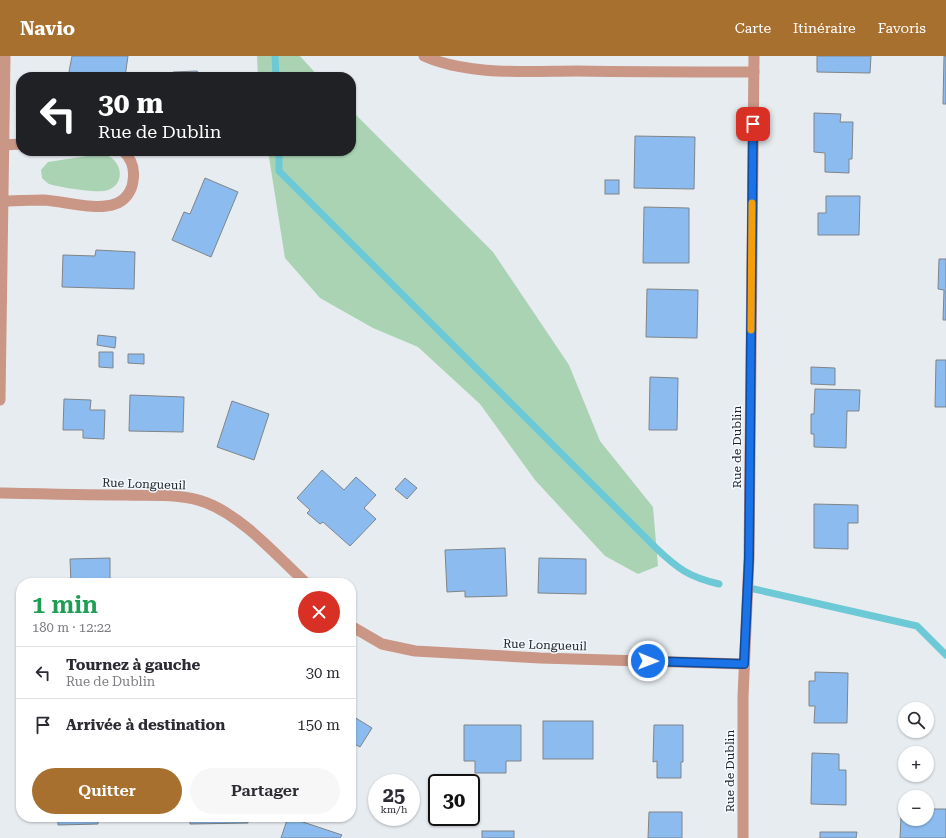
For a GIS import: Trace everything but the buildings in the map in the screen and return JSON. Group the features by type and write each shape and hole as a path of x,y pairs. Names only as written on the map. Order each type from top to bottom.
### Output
{"street":[{"path":"0,400 5,56"},
{"path":"424,56 436,62 467,68 528,71 754,72"},
{"name":"Rue de Dublin","path":"744,838 744,664 749,558 754,56"},
{"path":"3,144 16,144"},
{"path":"2,201 42,200 100,206 117,203 129,192 134,179 134,169 128,156"},
{"name":"Rue Longueuil","path":"0,493 160,496 195,499 217,508 238,521 301,578"},
{"name":"Rue Longueuil","path":"356,630 382,644 415,651 540,658 744,664"}],"green space":[{"path":"257,56 300,56 314,72 258,72"},
{"path":"356,115 493,252 569,365 600,441 653,507 658,566 638,574 605,556 535,480 480,404 418,347 373,328 320,298 285,258 269,156 356,156"},
{"path":"87,156 107,156 113,159 117,164 120,176 118,182 114,186 103,191 88,191 61,187 49,184 42,178 41,170 48,162"}],"waterway":[{"path":"275,56 276,72"},
{"path":"279,156 279,171 656,548 671,562 684,571 719,584"},
{"path":"754,589 917,626 946,655"}],"slow traffic":[{"path":"751,330 752,203"}],"route":[{"path":"648,661 744,664 749,558 753,124"}]}
